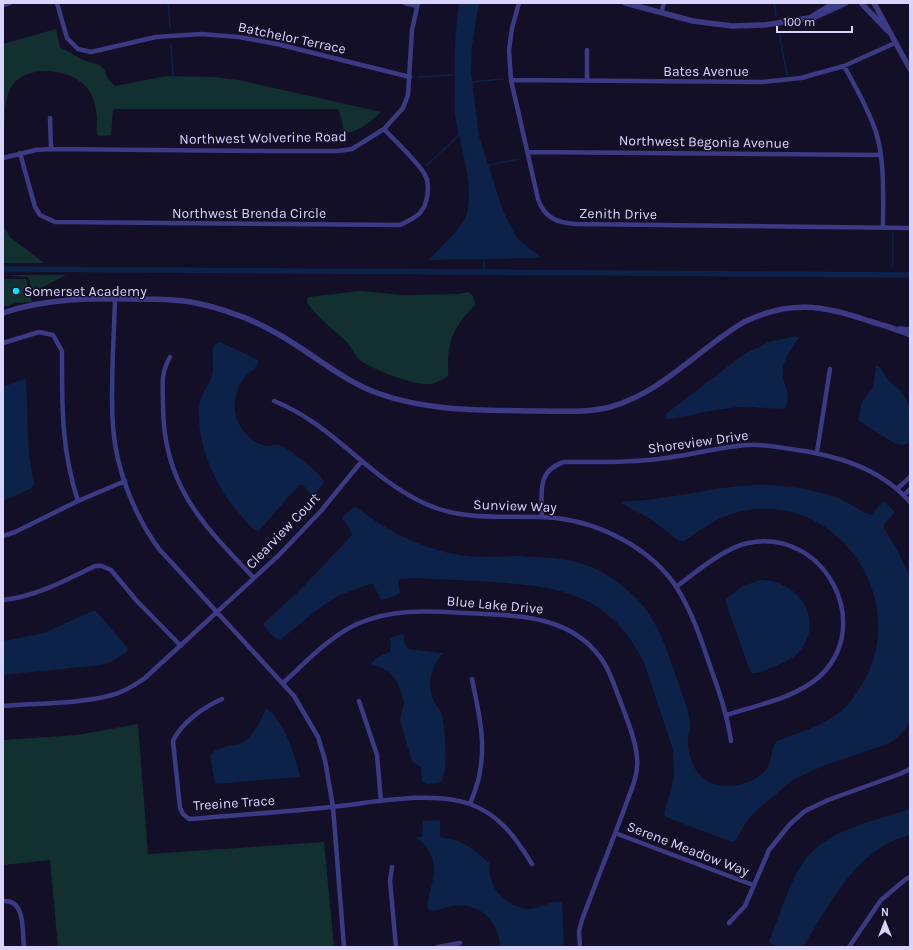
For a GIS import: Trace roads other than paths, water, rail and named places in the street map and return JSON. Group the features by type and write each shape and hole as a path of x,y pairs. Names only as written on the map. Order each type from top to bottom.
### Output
{"street":[{"path":"3,5 10,3"},
{"name":"Batchelor Terrace","path":"57,3 67,38 72,45 84,51 90,52 156,37 201,34 239,37 277,44 410,77"},
{"path":"405,3 417,5"},
{"name":"Zenith Drive","path":"519,3 512,28 510,50 511,80 540,205 550,217 560,223 910,228"},
{"path":"625,3 692,21 732,26 765,25 811,17 824,14 846,3"},
{"path":"661,13 664,3"},
{"path":"811,17 834,3"},
{"path":"860,4 871,3"},
{"path":"874,3 876,9 888,27 888,31"},
{"path":"860,4 888,31 910,70"},
{"name":"Northwest Wolverine Road","path":"3,158 20,153 51,149 338,151 352,149 384,129 403,108 408,95 412,30 417,5"},
{"name":"Bates Avenue","path":"511,80 762,82 801,78 844,66 895,43"},
{"path":"587,50 587,80"},
{"path":"844,66 868,110 876,133 883,182 883,227"},
{"path":"50,118 51,149"},
{"name":"Northwest Brenda Circle","path":"20,153 35,207 40,215 55,222 400,225 419,214 426,202 428,187 424,174 384,129"},
{"name":"Northwest Begonia Avenue","path":"528,152 880,155"},
{"path":"3,313 46,302 114,298 196,303 223,311 277,334 349,381 377,393 414,404 454,410 583,411 608,408 640,395 657,385 744,322 759,315 792,307 811,306 828,309 910,335"},
{"path":"114,298 113,428 125,481 147,534 159,549 283,683 304,712 318,737 325,760 333,807 344,947"},
{"path":"890,328 910,330"},
{"path":"3,343 39,332 53,335 58,343 62,352 64,440 69,473 78,501"},
{"path":"170,357 163,370 163,417 165,437 177,480 194,511 212,534 254,578"},
{"path":"817,452 830,369"},
{"name":"Sunview Way","path":"274,401 290,407 315,423 384,480 427,505 447,512 472,516 542,517 563,519 589,526 610,534 632,546 652,560 676,587 688,608 700,636 727,715 732,740"},
{"name":"Shoreview Drive","path":"542,517 542,485 546,473 554,465 564,462 635,461 750,445 817,452 832,456 870,470 897,489 910,502"},
{"name":"Clearview Court","path":"3,706 96,698 113,695 132,687 145,678 181,646 278,556 321,511 361,462"},
{"path":"897,489 910,477"},
{"path":"3,536 15,532 78,501 125,481"},
{"path":"904,495 910,489"},
{"path":"676,587 732,548 749,542 771,542 796,547 817,562 832,579 840,600 843,624 840,645 831,664 819,677 802,689 727,715"},
{"path":"3,600 17,599 95,566 102,566 111,570 136,600 181,646"},
{"name":"Blue Lake Drive","path":"283,683 316,652 343,632 358,624 392,613 410,610 532,617 553,622 569,630 600,657 611,676 636,748 636,771 615,833 582,920 579,931 580,947"},
{"path":"470,804 480,772 482,754 479,712 472,678"},
{"name":"Treeine Trace","path":"222,699 205,707 177,733 173,741 180,808 183,814 189,819 333,807"},
{"path":"359,701 377,755 381,802"},
{"path":"729,922 745,906 752,885 769,850 790,824 805,811 828,800 910,769"},
{"path":"333,807 432,798 447,799 470,804 488,813 515,837 532,864"},
{"name":"Serene Meadow Way","path":"615,833 752,885"},
{"path":"392,867 390,881 396,947"},
{"path":"849,947 881,900 906,879 910,878"},
{"path":"3,901 15,903 21,910 24,947"},
{"path":"438,947 460,943"}],"water":[{"path":"459,3 479,3 472,46 471,72 479,136 503,211 517,238 541,258 429,260 461,225 467,213 469,201 468,176 455,116 455,44"},
{"path":"796,336 799,338 790,351 782,373 788,396 785,408 739,407 675,418 667,419 665,417 667,413 744,354 769,342"},
{"path":"220,342 258,360 257,366 248,374 239,386 236,396 236,417 243,430 254,441 260,444 267,446 279,445 284,447 311,467 324,482 314,496 310,494 303,485 299,485 259,531 255,530 248,524 224,494 210,467 201,437 199,407 201,397 212,376 212,354 214,346 216,343"},
{"path":"876,365 880,367 888,380 900,390 907,400 909,407 910,439 907,444 897,444 858,420 862,402 873,387"},
{"path":"26,379 29,456 34,484 32,488 3,501 3,387"},
{"path":"755,485 785,486 816,491 840,499 871,515 884,501 895,512 884,525 884,528 898,551 910,577 910,721 900,734 887,744 823,766 794,779 758,809 747,821 735,841 732,842 666,817 664,814 674,778 673,750 644,662 630,639 615,621 599,608 581,598 561,591 516,584 418,578 401,579 398,581 400,593 381,600 373,584 340,595 322,606 280,640 276,639 263,625 300,590 352,535 349,527 342,519 344,515 355,506 394,532 437,550 474,557 545,557 574,561 587,565 623,586 643,606 657,627 667,649 687,708 690,725 688,746 691,759 696,770 702,777 710,782 729,786 739,785 749,782 765,771 768,767 773,748 777,741 825,722 840,712 852,700 861,686 875,654 878,621 872,590 858,561 837,536 810,519 778,510 743,511 719,519 684,541 679,541 652,520 619,502 653,499 721,488"},
{"path":"760,580 775,582 788,588 798,596 806,607 809,619 809,631 804,644 793,658 767,670 752,673 725,600 741,587"},
{"path":"95,610 128,648 127,652 113,661 101,665 3,675 3,641 44,633"},
{"path":"402,634 404,636 405,645 408,649 443,653 436,663 430,680 431,693 442,715 444,730 446,759 441,782 427,784 422,781 421,767 412,762 400,720 404,702 398,683 389,671 371,664 377,657 390,652 390,638"},
{"path":"266,708 284,730 296,759 300,777 215,784 210,755 219,749 241,743 246,740 255,731"},
{"path":"910,809 910,835 891,842 875,852 860,865 835,896 803,947 781,947 772,945 769,942 794,878 804,861 814,850 825,841 852,828"},
{"path":"440,820 440,837 456,840 466,845 477,852 490,864 491,881 500,895 513,905 521,908 533,909 554,902 562,903 564,947 500,947 496,929 486,915 479,910 472,907 453,906 429,910 428,900 434,869 433,860 426,847 416,838 422,836 423,821"}],"waterway":[{"path":"168,3 170,27"},
{"path":"774,3 776,16"},
{"path":"779,32 787,75"},
{"path":"171,45 173,77"},
{"path":"418,77 452,75"},
{"path":"471,82 503,79"},
{"path":"426,166 460,134"},
{"path":"488,165 519,159"},
{"path":"893,233 893,265"},
{"path":"484,257 484,272"},
{"path":"3,269 910,275"}],"place":[{"name":"Somerset Academy","path":"16,291"}]}
